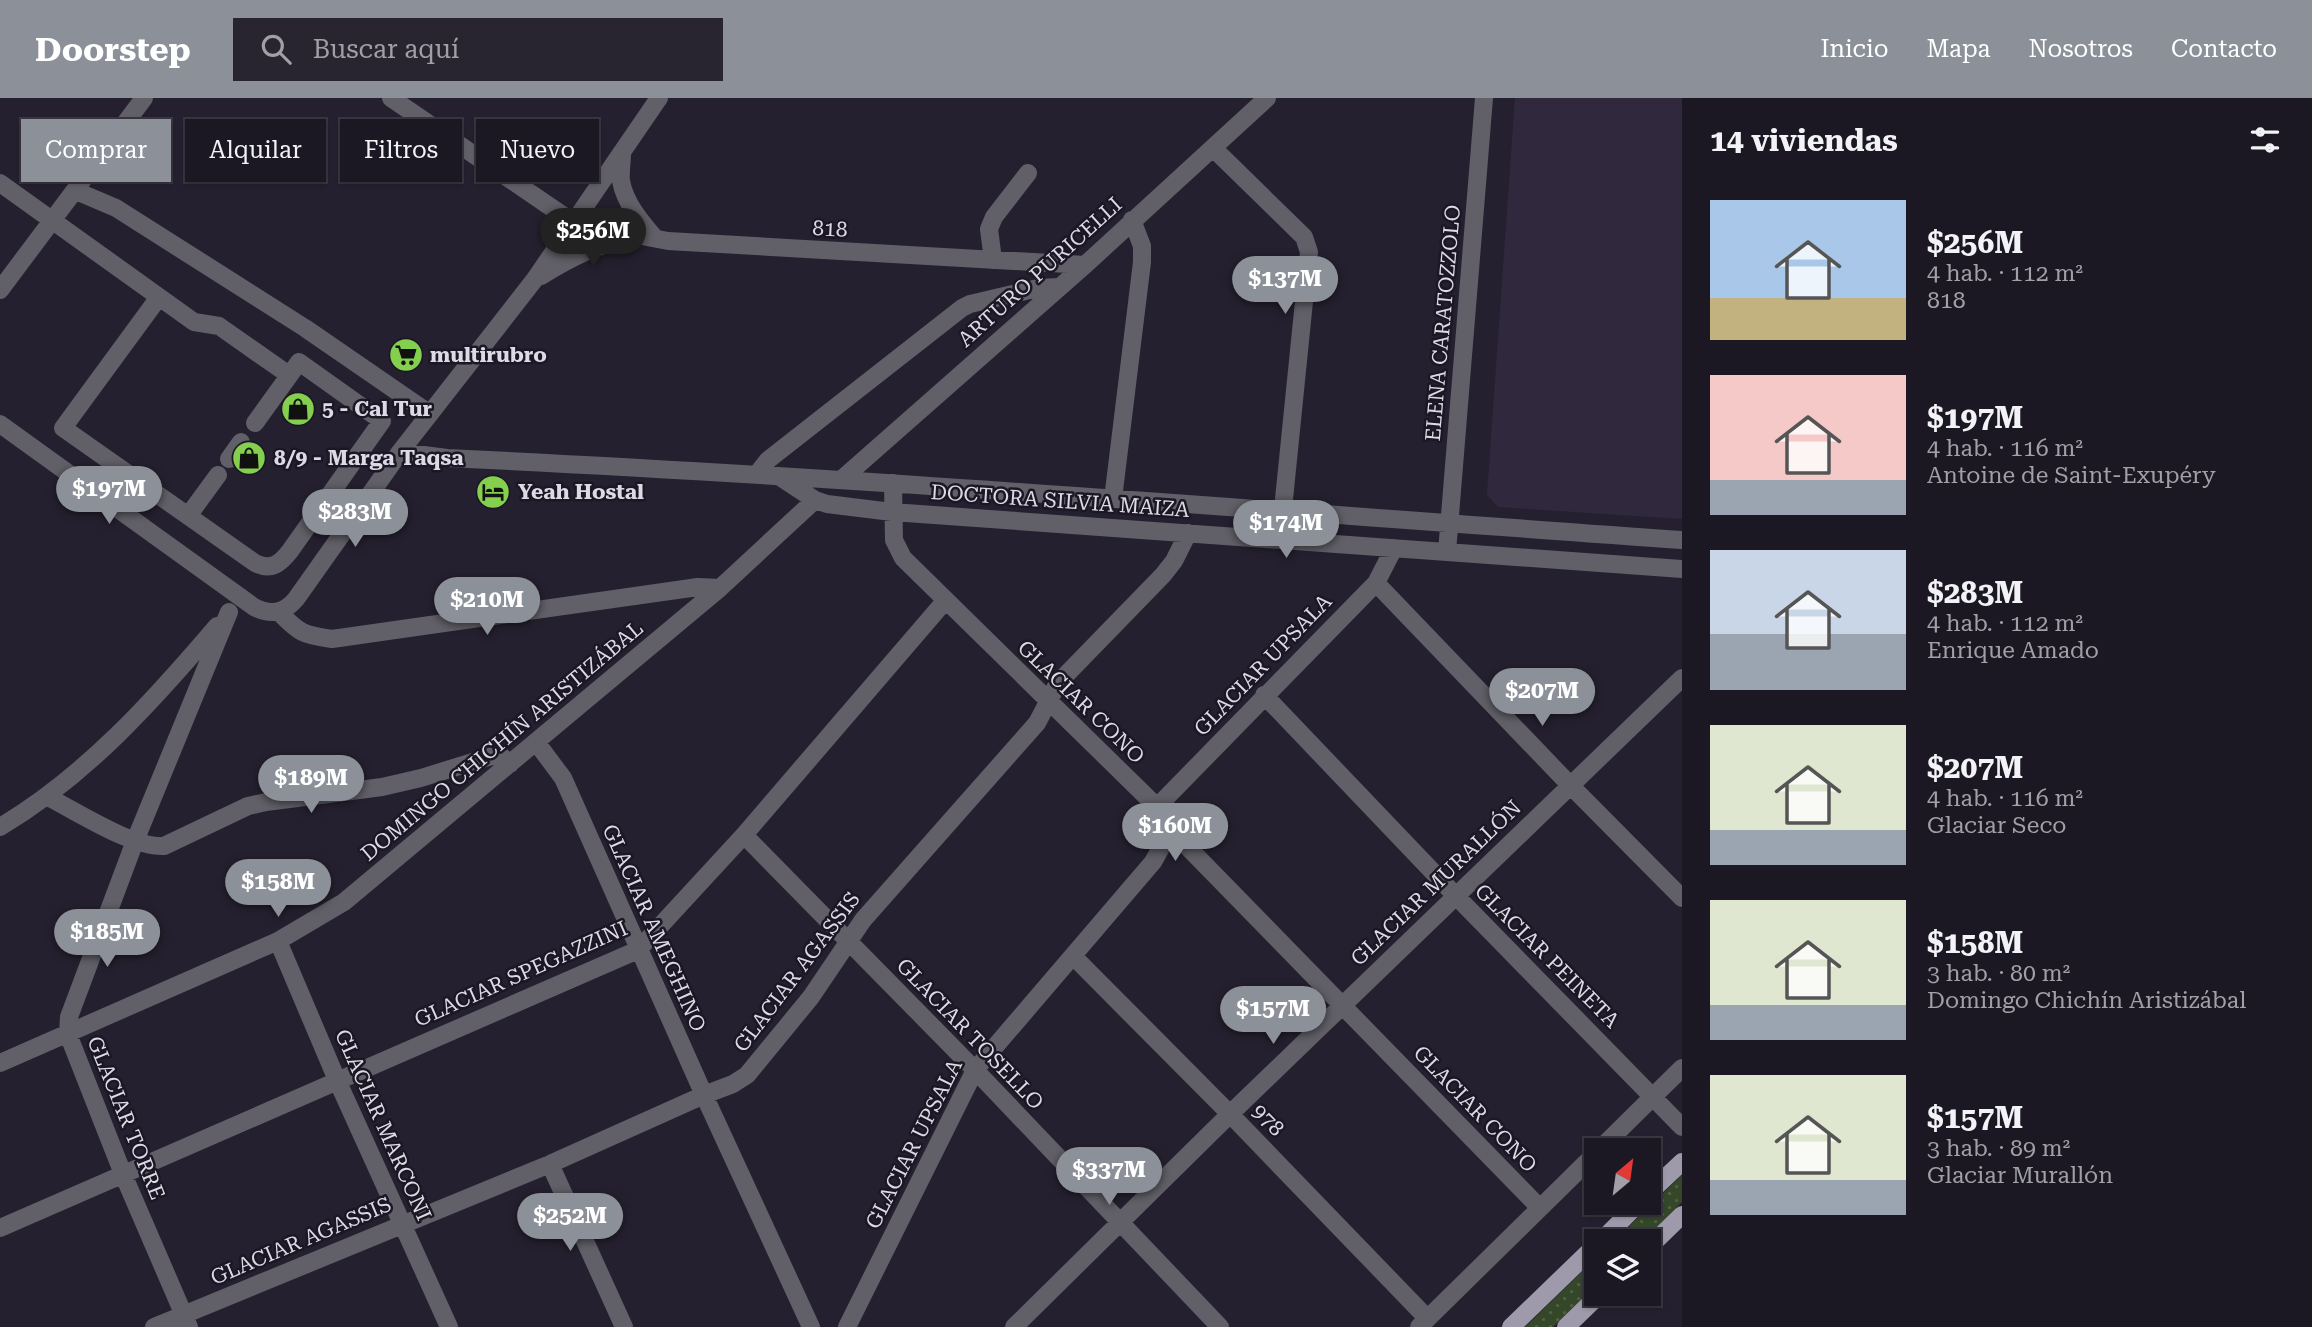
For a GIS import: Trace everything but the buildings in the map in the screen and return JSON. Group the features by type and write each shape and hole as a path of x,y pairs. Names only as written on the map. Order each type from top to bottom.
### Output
{"main road":[{"path":"1661,1182 1682,1162"},
{"path":"1613,1229 1627,1215"},
{"path":"1661,1235 1682,1215"},
{"path":"1511,1327 1584,1257"},
{"path":"1567,1327 1588,1306"}],"street":[{"path":"0,290 144,98"},
{"path":"0,424 261,611 279,612 296,598 400,452 535,279 659,98"},
{"name":"ARTURO PURICELLI","path":"842,479 1085,265 1266,98"},
{"name":"ELENA CARATOZZOLO","path":"1447,552 1484,98"},
{"path":"396,100 574,223"},
{"path":"1213,148 1304,237 1309,252 1283,509"},
{"path":"535,279 578,253 611,242 649,237 621,181 622,152"},
{"path":"993,260 989,229 994,217 1028,173"},
{"path":"0,183 194,322 219,327 382,421 290,551 273,566 265,567 255,563 64,428 159,297"},
{"path":"76,191 116,208 305,328 430,414"},
{"path":"1113,499 1142,262 1142,246 1132,220"},
{"name":"818","path":"574,223 649,237 786,249 1085,265"},
{"path":"757,474 768,460 962,308 1038,288 1059,288"},
{"path":"255,423 294,369"},
{"path":"229,459 242,442"},
{"name":"DOCTORA SILVIA MAIZA","path":"400,452 1283,509 1682,540"},
{"path":"349,467 376,486"},
{"path":"188,516 218,475"},
{"name":"DOCTORA SILVIA MAIZA","path":"778,475 815,500 844,507 892,512 1682,569"},
{"name":"GLACIAR CONO","path":"893,483 892,512 897,550 903,558 1157,807 1171,830 1540,1208"},
{"name":"DOMINGO CHICHÍN ARISTIZÁBAL","path":"0,1063 278,941 321,918 352,896 720,588 815,500"},
{"name":"GLACIAR AGASSIS","path":"154,1327 186,1321 402,1224 550,1164 733,1084 747,1075 811,997 863,920 1037,723 1058,683 1163,575 1174,561 1188,533"},
{"name":"GLACIAR UPSALA","path":"1157,807 1376,583 1394,548"},
{"path":"1376,583 1682,898"},
{"path":"279,612 292,626 306,635 332,639 698,587 720,588"},
{"path":"0,827 46,796 105,747 150,703 241,597"},
{"name":"GLACIAR SPEGAZZINI","path":"0,1228 638,950 744,835 945,601"},
{"name":"GLACIAR TORRE","path":"186,1321 123,1174 68,1034 69,1017 135,841 229,612"},
{"name":"GLACIAR MURALLÓN","path":"1014,1327 1455,895 1682,678"},
{"name":"GLACIAR PEINETA","path":"1264,695 1682,1127"},
{"name":"GLACIAR AMEGHINO","path":"536,742 563,778 638,950 811,1327"},
{"path":"46,796 151,847 164,846 247,806 382,787 492,756 500,756 510,764"},
{"name":"GLACIAR UPSALA","path":"847,1327 975,1070 1153,862 1171,830"},
{"name":"GLACIAR TOSELLO","path":"744,835 975,1070 1220,1327"},
{"name":"GLACIAR MARCONI","path":"278,941 337,1080 449,1327"},
{"name":"978","path":"1073,956 1230,1114 1423,1323"},
{"path":"1610,1138 1682,1068"},
{"path":"550,1164 624,1327"},
{"path":"1423,1323 1584,1164"}],"shaded area":[{"path":"1515,98 1682,98 1682,519 1498,507 1487,495"}],"green space":[{"path":"1682,1175 1682,1202 1654,1229 1626,1229 1641,1215 1661,1215 1661,1195"},
{"path":"1584,1270 1584,1297 1553,1327 1525,1327"}],"place":[{"name":"multirubro","path":"406,355"},
{"name":"5 - Cal Tur","path":"298,409"},
{"name":"8/9 - Marga Taqsa","path":"249,458"},
{"name":"Yeah Hostal","path":"493,492"}]}
